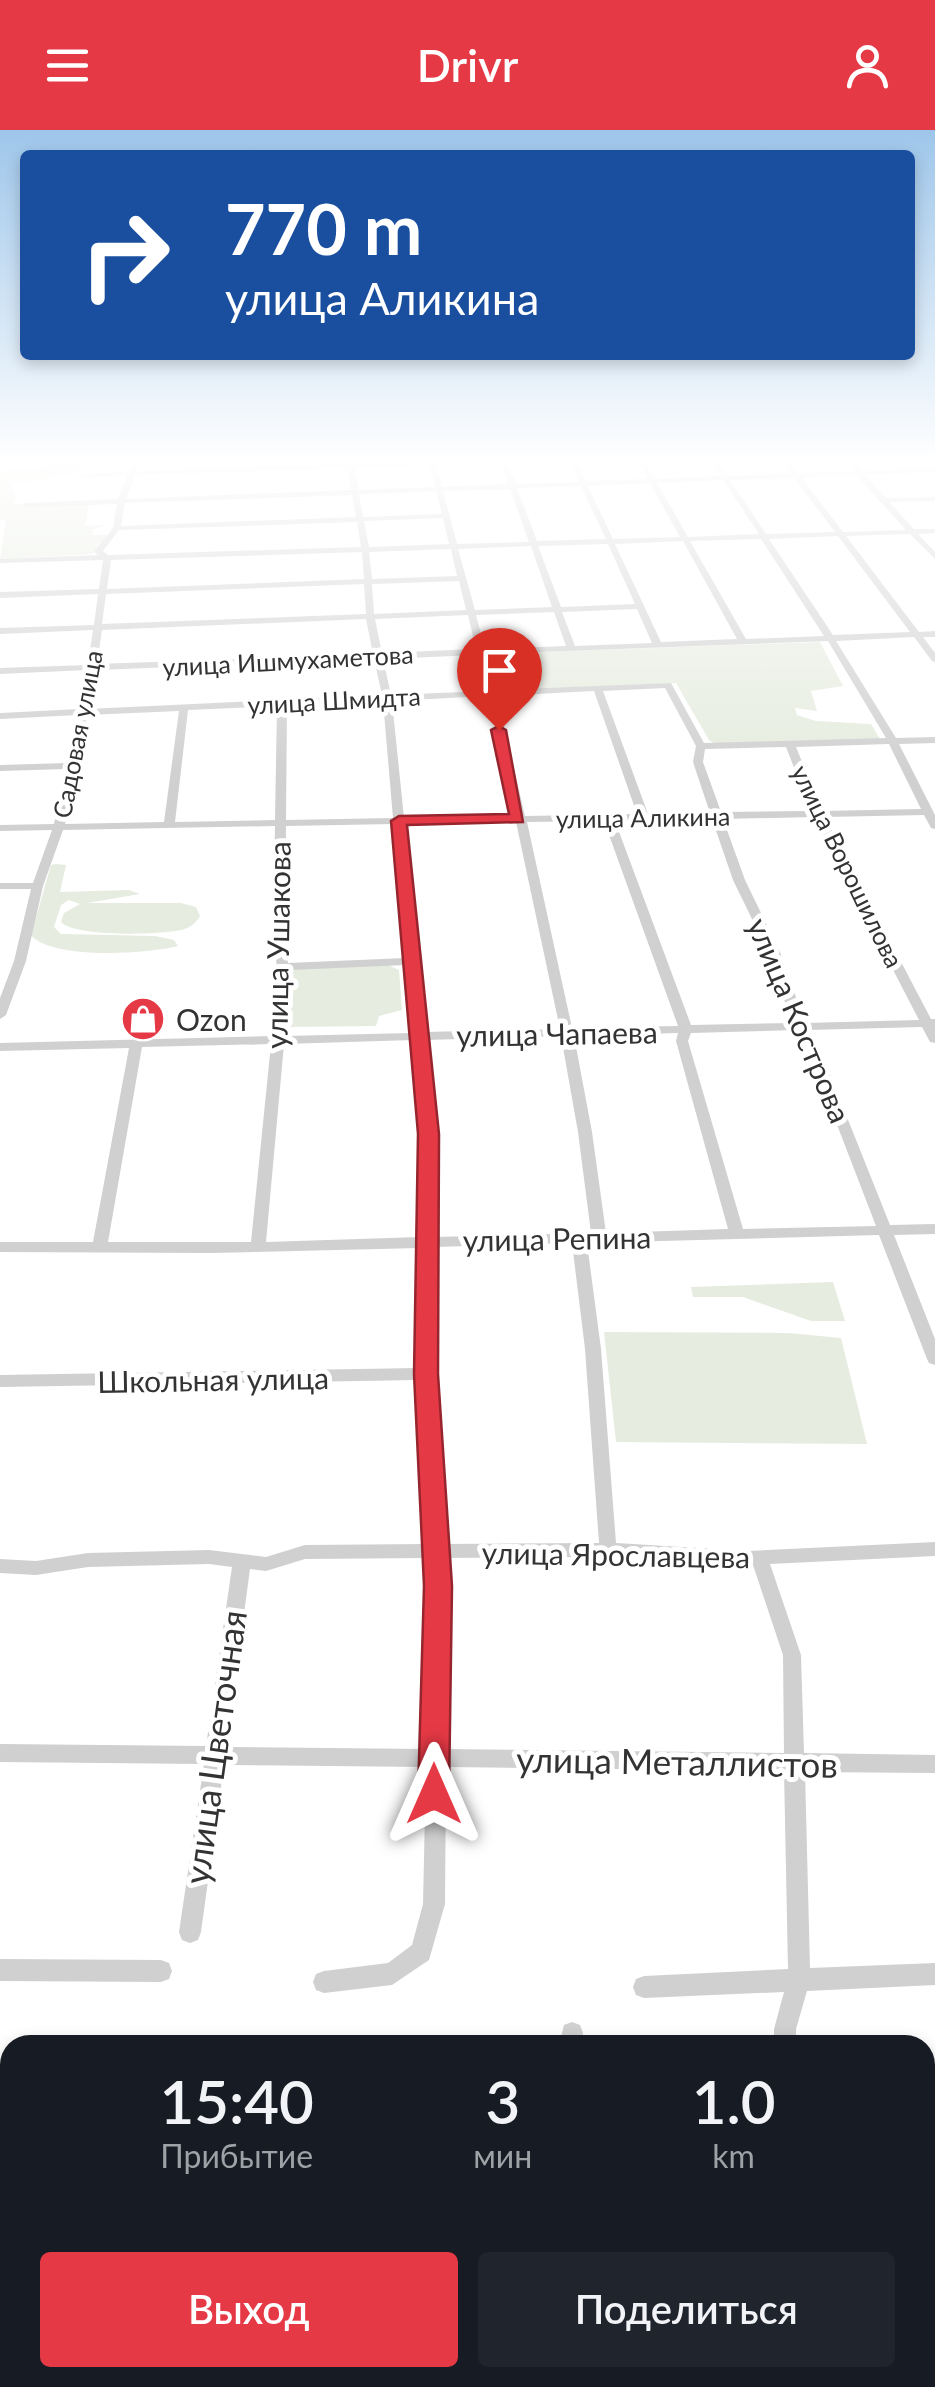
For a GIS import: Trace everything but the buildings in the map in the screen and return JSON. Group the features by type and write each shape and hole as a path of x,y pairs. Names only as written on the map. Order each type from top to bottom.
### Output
{"street":[{"name":"Садовая улица","path":"0,1015 20,961 37,886 59,827 92,668 107,567"},
{"path":"324,1982 392,1974 421,1952 434,1904 438,1586 426,1374 428,1134 386,698 370,618 366,567"},
{"path":"460,567 568,1032 599,1237"},
{"path":"541,567 572,650"},
{"path":"624,567 658,645"},
{"path":"701,567 743,642"},
{"path":"785,567 893,742 935,826"},
{"path":"867,567 935,659"},
{"path":"0,595 463,578"},
{"path":"0,631 641,606"},
{"name":"улица Ишмухаметова","path":"0,671 935,634"},
{"name":"улица Шмидта","path":"0,716 668,685"},
{"name":"улица Кострова","path":"668,685 702,746 698,762 720,816 739,880 774,952 800,1027 816,1052 935,1359"},
{"path":"597,688 644,818"},
{"name":"улица Ушакова","path":"258,1246 280,1040 282,703"},
{"path":"169,824 184,707"},
{"path":"702,746 935,740"},
{"name":"улица Ворошилова","path":"790,745 818,814 931,1023 935,1039"},
{"path":"0,768 70,766"},
{"name":"улица Аликина","path":"0,828 926,812"},
{"path":"609,818 686,1030 682,1041 737,1234"},
{"path":"0,886 37,886"},
{"path":"0,963 20,961"},
{"path":"282,967 414,961"},
{"name":"улица Чапаева","path":"0,1046 931,1023"},
{"path":"100,1248 136,1043"},
{"name":"улица Репина","path":"0,1247 258,1246 935,1229"},
{"path":"579,1238 593,1349 608,1550"},
{"name":"Школьная улица","path":"0,1381 426,1374"},
{"name":"улица Ярославцева","path":"0,1566 22,1564 36,1568 88,1560 209,1557 266,1564 305,1552 608,1550 758,1557 935,1549"},
{"path":"758,1557 792,1655 799,1979 785,2035"},
{"name":"улица Цветочная","path":"190,1932 242,1564"},
{"name":"улица Металлистов","path":"0,1753 935,1764"},
{"path":"0,1970 161,1971"},
{"path":"644,1988 935,1974"}],"shaded area":[{"path":"820,642 843,686 811,691 817,711 795,708 797,715 816,721 871,724 880,739 715,744 676,683 497,689 487,654"},
{"path":"51,865 66,865 60,892 129,890 140,894 87,903 181,903 196,907 200,916 181,930 137,934 82,930 61,922 64,913 80,904 69,900 61,905 54,927 61,934 155,936 174,940 178,946 101,953 42,943 31,935"},
{"path":"386,964 399,970 402,1010 379,1016 376,1026 287,1027 290,969"},
{"path":"833,1282 845,1321 811,1321 743,1297 693,1297 691,1287"},
{"path":"604,1332 788,1333 841,1338 867,1444 616,1442"}],"place":[{"name":"Ozon","path":"143,1019"}],"route":[{"path":"434,1794 438,1586 426,1374 428,1134 410,906 402,873 399,821 518,819 499,730"}]}
